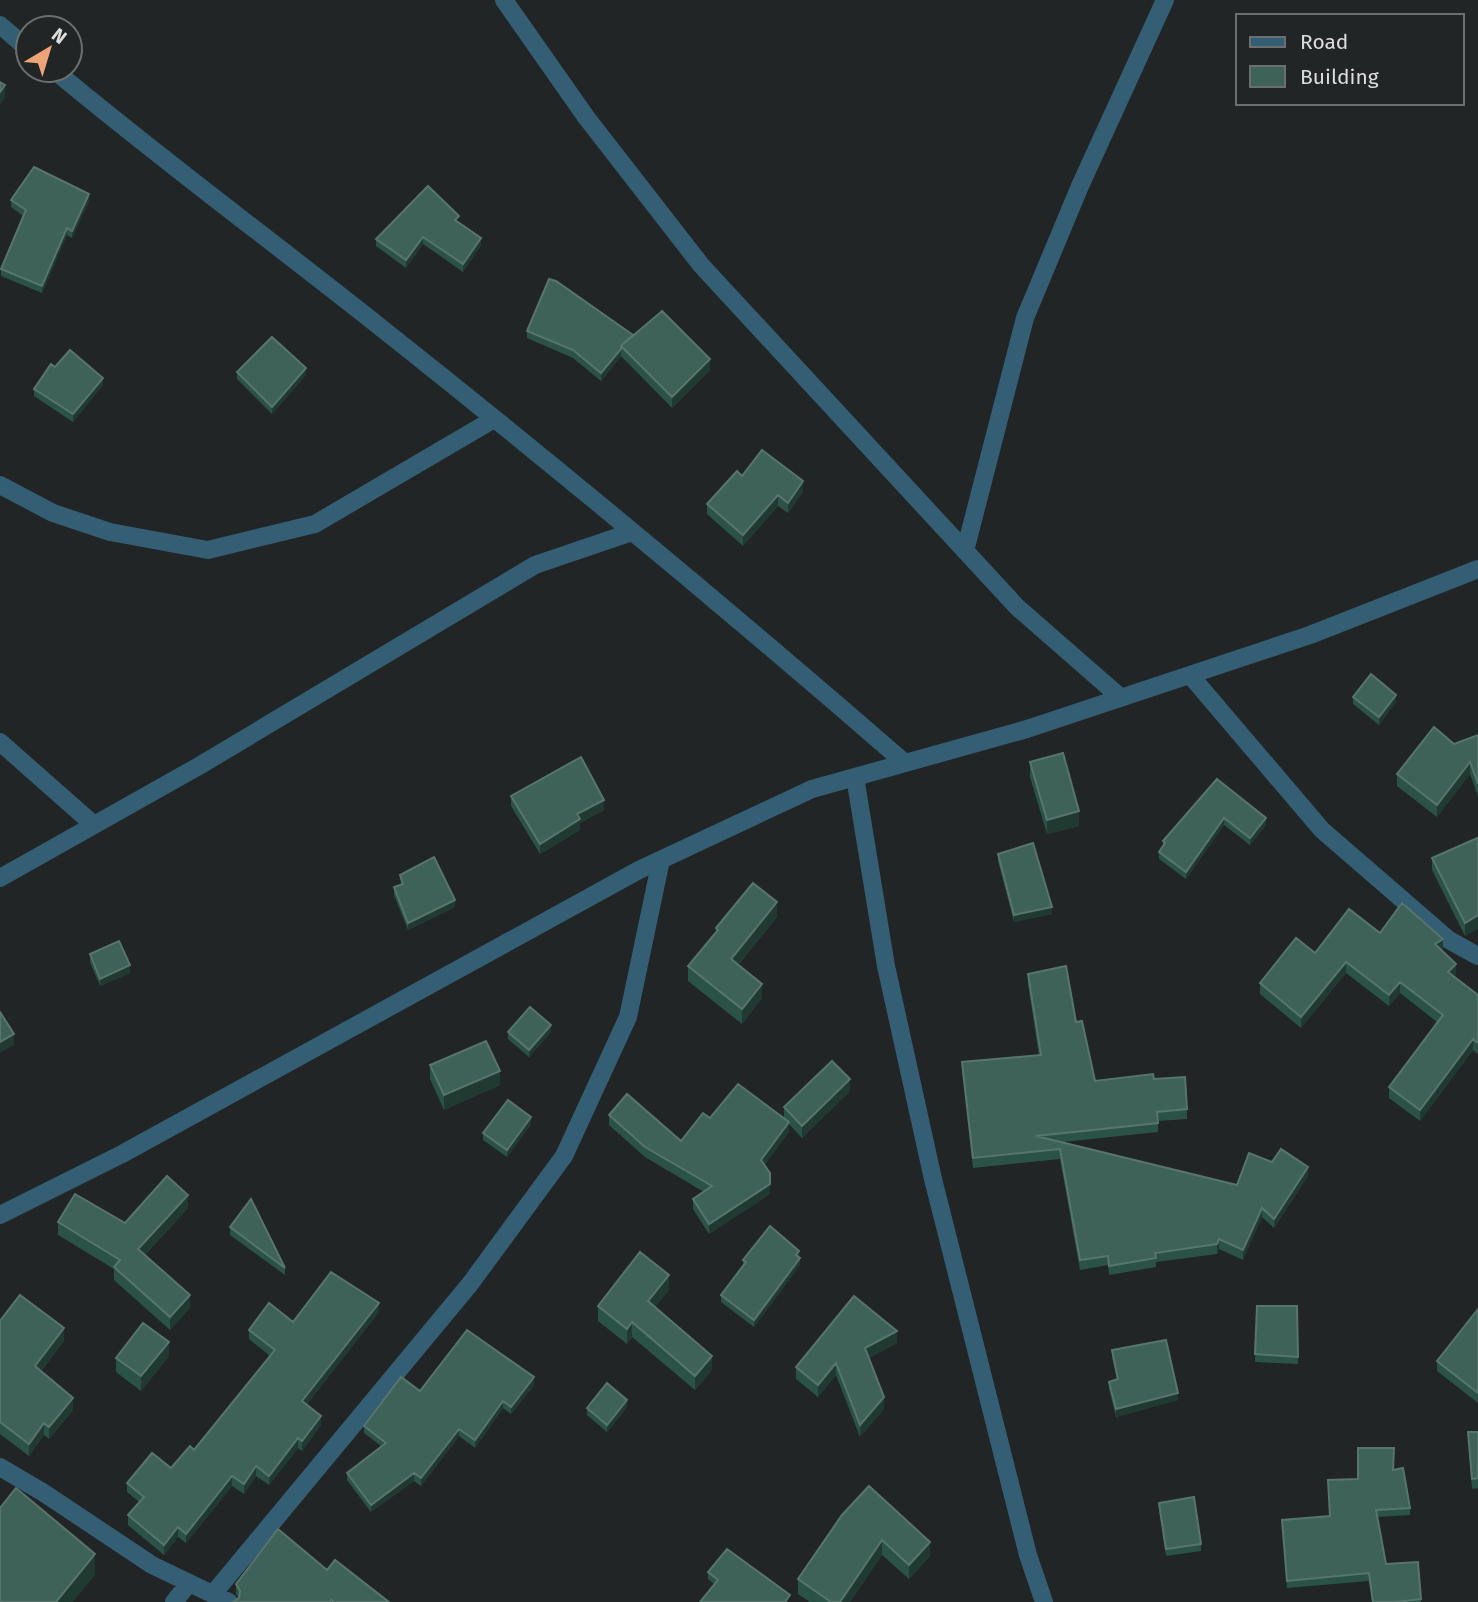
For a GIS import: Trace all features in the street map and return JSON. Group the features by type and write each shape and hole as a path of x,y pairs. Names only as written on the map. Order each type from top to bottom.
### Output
{"street":[{"path":"504,0 586,117 701,265 1017,607 1120,697"},
{"path":"965,551 1026,318 1080,186 1165,0"},
{"path":"0,25 14,37"},
{"path":"71,84 155,155 369,318 632,531 905,763"},
{"path":"0,485 53,513 110,532 208,550 315,524 494,419"},
{"path":"0,878 200,766 535,565 632,531"},
{"path":"0,1215 122,1154 661,860 812,789 1027,729 1310,635 1478,569"},
{"path":"1190,675 1321,830 1449,940 1478,956"},
{"path":"0,742 94,825"},
{"path":"855,777 886,966 933,1179 1028,1555 1044,1602"},
{"path":"0,1467 152,1565 221,1598 470,1284 564,1156 628,1017 661,860"},
{"path":"174,1602 189,1583"}],"building":[{"path":"34,167 89,194 72,231 67,228 42,286 1,269 26,210 11,200"},
{"path":"428,186 459,216 455,220 481,238 463,264 423,237 406,260 376,239"},
{"path":"549,279 556,281 633,335 601,373 573,350 527,331"},
{"path":"662,311 710,359 672,397 621,346"},
{"path":"272,337 306,368 272,407 237,372"},
{"path":"70,350 103,378 73,414 34,389 51,364 55,367"},
{"path":"762,450 803,481 788,503 778,495 743,535 707,504 737,471 742,476"},
{"path":"1371,674 1396,695 1379,717 1353,697"},
{"path":"1434,727 1454,744 1478,735 1478,784 1470,762 1437,805 1397,774"},
{"path":"1063,753 1079,811 1047,820 1030,762"},
{"path":"581,757 604,800 577,814 580,819 540,844 511,796"},
{"path":"1217,779 1266,818 1250,838 1224,818 1186,872 1159,852 1165,843 1163,841"},
{"path":"1477,838 1478,915 1465,923 1432,858"},
{"path":"1033,843 1052,907 1014,915 998,854"},
{"path":"434,857 455,900 408,923 394,887 403,884 400,875"},
{"path":"753,883 777,902 731,959 762,984 742,1009 688,966"},
{"path":"1402,903 1443,939 1435,944 1456,964 1448,972 1478,995 1478,1043 1473,1039 1420,1110 1389,1087 1443,1015 1400,982 1389,995 1346,962 1301,1017 1260,983 1296,938 1315,953 1349,909 1380,933"},
{"path":"119,941 130,965 100,979 90,954"},
{"path":"1066,966 1076,1022 1082,1021 1095,1081 1153,1074 1154,1079 1185,1077 1187,1109 1157,1112 1158,1123 1036,1136 1237,1185 1249,1153 1272,1162 1281,1149 1308,1167 1274,1219 1262,1208 1243,1250 1219,1239 1217,1244 1155,1253 1156,1258 1109,1266 1108,1256 1080,1260 1060,1149 973,1158 962,1062 1041,1055 1028,974"},
{"path":"530,1007 551,1025 529,1050 508,1032"},
{"path":"0,1012 14,1034 0,1042"},
{"path":"486,1041 500,1071 444,1095 430,1065"},
{"path":"832,1061 850,1079 802,1126 784,1107"},
{"path":"738,1084 789,1122 761,1160 770,1173 770,1184 709,1224 693,1199 712,1186 645,1147 609,1115 627,1094 681,1141 703,1113 710,1118"},
{"path":"508,1100 531,1117 507,1150 483,1133"},
{"path":"167,1176 188,1195 138,1249 190,1295 170,1317 114,1267 120,1260 58,1222 75,1194 125,1223"},
{"path":"251,1199 285,1268 230,1227"},
{"path":"770,1226 799,1251 796,1255 800,1258 754,1320 721,1295 746,1262 743,1260"},
{"path":"640,1252 669,1275 648,1301 712,1356 695,1376 632,1322 627,1329 598,1306"},
{"path":"331,1272 379,1303 302,1401 321,1416 302,1441 298,1438 269,1476 256,1466 244,1484 232,1476 186,1534 178,1527 164,1545 128,1515 144,1497 127,1483 152,1453 171,1468 190,1446 194,1450 275,1350 249,1330 269,1303 293,1322"},
{"path":"20,1295 64,1328 35,1366 73,1398 49,1427 44,1423 29,1444 0,1422 0,1321"},
{"path":"854,1296 897,1331 865,1348 884,1397 860,1425 836,1363 818,1385 796,1367"},
{"path":"1257,1306 1297,1306 1298,1357 1255,1354"},
{"path":"1478,1309 1478,1393 1437,1361"},
{"path":"143,1323 169,1342 141,1376 116,1358"},
{"path":"467,1330 534,1377 511,1407 503,1401 475,1440 459,1429 421,1478 414,1473 371,1505 347,1473 386,1443 364,1426 401,1377 420,1391"},
{"path":"1166,1340 1178,1393 1116,1409 1109,1382 1118,1379 1112,1350"},
{"path":"607,1383 627,1400 607,1425 587,1408"},
{"path":"1468,1432 1478,1432 1478,1478 1472,1479"},
{"path":"1358,1448 1394,1448 1393,1470 1403,1468 1410,1508 1376,1510 1386,1564 1418,1562 1421,1599 1373,1602 1369,1573 1287,1581 1282,1520 1330,1516 1328,1480 1358,1479"},
{"path":"869,1486 930,1542 909,1565 882,1540 840,1602 831,1602 798,1579 842,1515"},
{"path":"16,1488 95,1554 56,1602 0,1602 0,1508"},
{"path":"1194,1497 1201,1544 1166,1549 1159,1503"},
{"path":"278,1529 327,1570 335,1560 389,1602 233,1602 239,1598 240,1591 236,1584"},
{"path":"727,1549 790,1595 785,1602 700,1602 718,1580 708,1572"}]}
